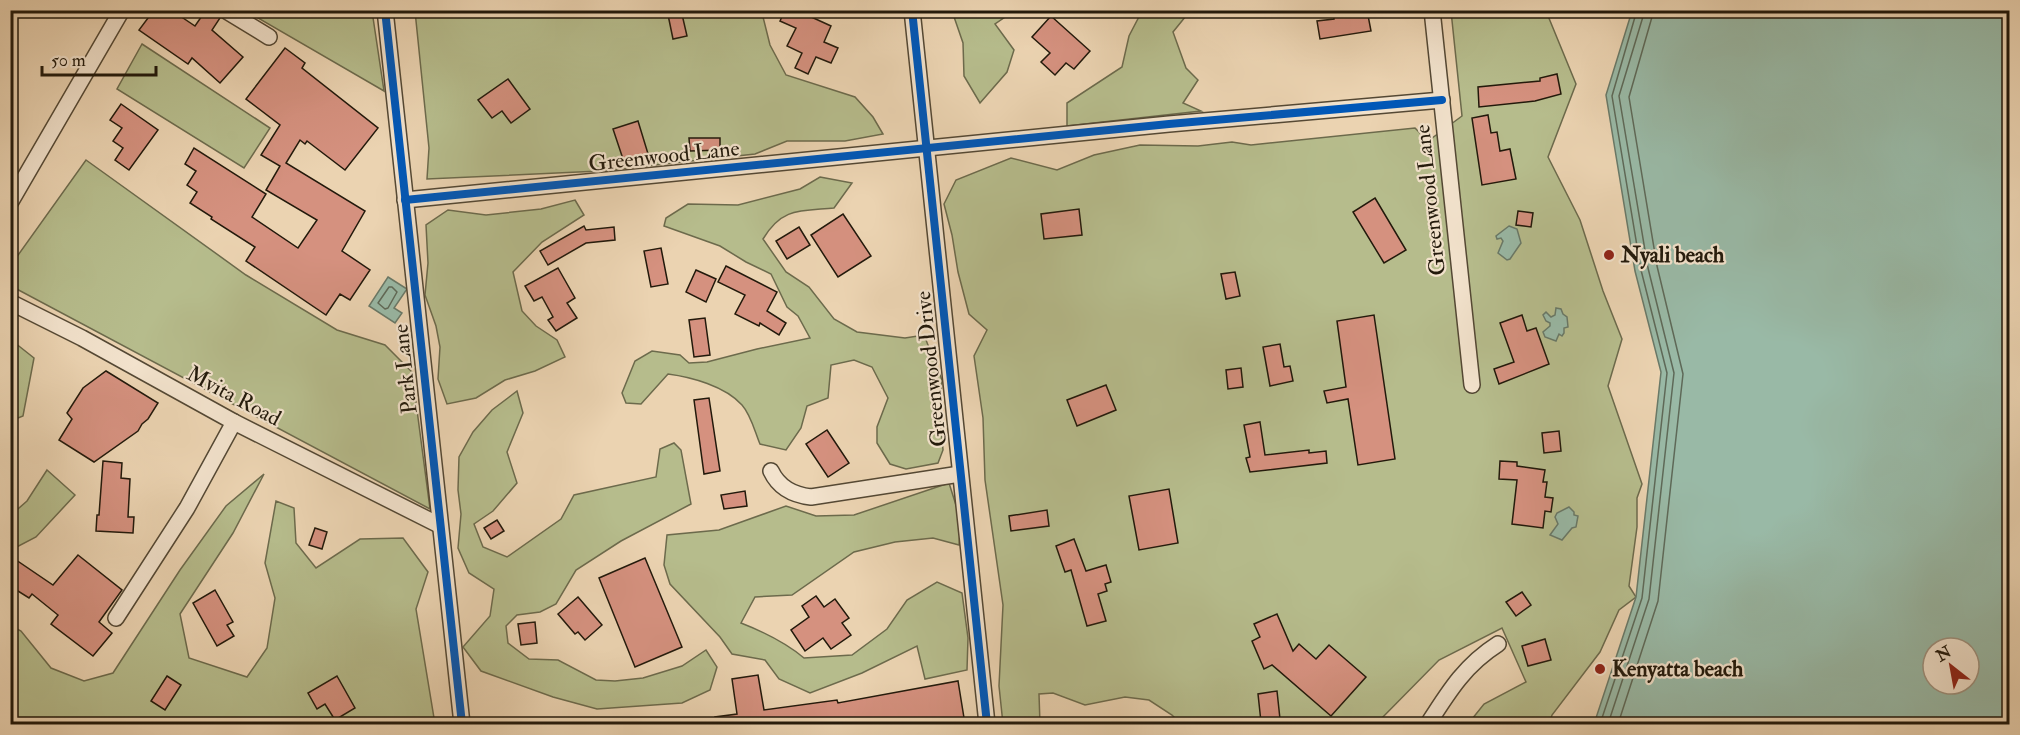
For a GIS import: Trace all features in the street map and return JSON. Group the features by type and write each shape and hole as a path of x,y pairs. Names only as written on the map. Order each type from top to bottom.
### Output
{"street":[{"path":"10,203 122,10"},
{"path":"225,10 269,37"},
{"name":"Park Lane","path":"386,10 439,525 462,724"},
{"name":"Greenwood Drive","path":"912,10 987,724"},
{"name":"Greenwood Lane","path":"1432,10 1472,385"},
{"name":"Greenwood Lane","path":"405,200 1442,100"},
{"name":"Mvita Road","path":"10,302 82,338 234,422 439,525"},
{"path":"116,618 177,524 234,422"},
{"path":"771,471 775,479 789,491 811,497 960,474"},
{"path":"1428,724 1465,669 1480,655 1498,644"}],"shaded area":[{"path":"246,11 372,11 384,91"},
{"path":"415,11 764,11 762,13 770,45 786,75 855,97 873,117 883,134 845,141 787,141 755,154 600,171 427,179 429,148"},
{"path":"952,11 1014,11 995,24 1014,50 1007,72 980,103 964,76 963,43"},
{"path":"1142,11 1190,11 1173,32 1186,68 1198,80 1183,103 1201,111 1067,126 1067,103 1122,67 1129,36"},
{"path":"1451,11 1546,11 1576,84 1548,157 1580,220 1603,291 1622,339 1608,386 1642,484 1637,498 1637,527 1629,586 1636,597 1619,610 1600,652 1552,715 1549,724 1468,724 1484,704 1526,682 1502,628 1439,660 1376,724 1181,724 1149,700 1125,697 1085,705 1053,693 1039,694 1040,724 1003,724 999,686 1003,605 985,480 983,418 974,356 987,330 969,314 958,272 944,204 956,180 1011,158 1057,170 1094,155 1140,145 1198,146 1232,142 1251,145 1415,128 1428,141 1462,116"},
{"path":"142,44 270,128 244,168 117,89"},
{"path":"86,160 246,275 337,330 385,345 412,372 430,509 11,286 11,265"},
{"path":"820,177 852,183 834,208 802,211 785,216 777,221 763,239 786,272 809,287 834,319 857,332 905,338 924,335 942,380 940,413 943,450 938,463 906,469 890,464 877,443 877,427 888,398 872,367 854,360 831,365 828,398 807,406 801,428 786,450 760,444 745,409 735,398 717,388 687,377 668,374 641,404 626,403 622,393 635,361 652,351 680,355 689,363 707,362 810,338 798,316 787,307 771,274 720,246 664,226 666,218 688,204 738,205 800,189"},
{"path":"575,200 584,215 542,242 513,272 522,311 536,326 557,340 565,357 535,371 505,380 476,398 447,404 438,379 440,347 436,326 425,295 428,263 426,225 448,210 486,215 541,209"},
{"path":"10,339 34,358 23,416 11,421"},
{"path":"517,391 523,413 507,452 517,483 493,511 474,524 483,547 507,557 561,519 574,495 656,477 660,449 674,443 681,450 691,504 621,541 576,570 556,604 540,612 517,615 506,626 508,643 529,659 558,660 596,680 615,681 643,678 682,666 706,650 717,667 710,690 682,703 597,709 553,697 481,671 463,647 490,616 494,589 469,573 458,548 461,514 458,490 459,457 473,432 492,410"},
{"path":"47,470 75,495 36,537 11,550 11,515 27,501"},
{"path":"264,474 233,533 180,614 189,658 247,677 267,648 275,598 265,563 276,501 294,508 296,543 316,568 360,539 403,538 428,572 416,609 435,724 11,724 10,625 21,631 51,668 84,681 113,673 180,570 226,506"},
{"path":"949,483 961,521 959,545 933,538 895,542 854,552 792,595 755,597 741,623 774,638 804,658 852,655 887,629 907,600 937,582 962,593 968,638 967,670 925,679 917,646 862,673 810,693 779,679 765,660 732,654 720,637 670,584 664,565 667,535 719,530 786,506 816,516 854,515"}],"water":[{"path":"1632,11 2009,11 2009,724 1594,724 1636,597 1661,372 1635,271 1606,95"},
{"path":"1509,226 1517,229 1521,243 1507,260 1498,253 1503,241 1501,238 1497,239 1496,236"},
{"path":"388,277 407,289 394,308 402,313 395,323 369,306"},
{"path":"1556,308 1561,309 1567,317 1568,327 1564,328 1564,333 1562,336 1559,334 1556,341 1545,337 1543,332 1550,326 1550,323 1543,315 1546,312 1551,317 1555,315"},
{"path":"1569,507 1574,515 1578,516 1576,527 1572,528 1562,540 1550,535 1558,524 1555,517 1557,513"}],"building":[{"path":"154,10 171,10 195,26 206,10 210,10 220,18 212,30 243,57 220,83 192,58 188,64 139,30"},
{"path":"667,10 681,10 687,36 673,39"},
{"path":"785,10 796,10 831,26 824,42 838,48 831,63 816,57 808,74 795,68 802,53 787,46 796,28 780,21"},
{"path":"1333,10 1367,10 1371,31 1320,39 1317,21 1334,19"},
{"path":"1051,16 1090,51 1074,69 1066,63 1055,75 1041,62 1050,53 1032,37"},
{"path":"285,48 305,63 302,68 378,128 345,170 307,141 305,144 300,140 286,163 365,211 342,251 370,270 350,300 340,294 326,315 246,261 255,247 190,203 197,192 187,185 196,171 185,164 194,148 266,194 252,217 298,248 317,220 266,190 280,166 261,155 280,125 246,99"},
{"path":"1557,74 1561,94 1535,101 1479,107 1478,87 1540,81 1540,78"},
{"path":"508,79 530,109 511,123 502,111 492,118 478,100"},
{"path":"121,104 158,130 129,170 115,160 123,148 113,141 122,128 110,120"},
{"path":"1488,115 1491,133 1497,132 1500,151 1510,149 1516,179 1482,185 1472,118"},
{"path":"638,121 649,157 625,165 613,129"},
{"path":"689,138 720,138 720,150 690,151"},
{"path":"1375,198 1406,250 1384,263 1353,212"},
{"path":"1079,209 1082,235 1044,239 1041,214"},
{"path":"1518,211 1533,213 1531,227 1516,225"},
{"path":"843,214 871,256 838,277 811,235"},
{"path":"584,226 586,230 614,227 615,240 586,243 548,265 540,251"},
{"path":"799,227 810,245 787,259 776,241"},
{"path":"661,248 668,284 651,287 644,251"},
{"path":"726,266 777,292 767,311 786,323 779,335 760,323 759,326 735,314 745,295 718,282"},
{"path":"558,268 575,298 567,303 577,318 556,331 548,320 553,317 542,297 534,301 525,286"},
{"path":"696,270 716,279 706,302 686,292"},
{"path":"1235,272 1240,296 1226,299 1221,274"},
{"path":"1374,315 1395,459 1358,465 1348,399 1327,403 1324,391 1346,387 1337,321"},
{"path":"1522,315 1527,331 1536,328 1549,364 1499,384 1494,369 1514,362 1500,323"},
{"path":"705,318 710,355 694,357 689,320"},
{"path":"1280,344 1284,367 1290,366 1293,381 1270,386 1263,347"},
{"path":"1241,368 1243,387 1228,389 1226,370"},
{"path":"106,371 158,403 138,431 94,462 59,440 72,419 67,413 83,388"},
{"path":"1106,385 1116,410 1077,426 1067,400"},
{"path":"709,398 720,471 704,474 694,400"},
{"path":"1260,422 1265,455 1309,450 1309,453 1326,451 1327,463 1250,472 1246,458 1250,457 1244,425"},
{"path":"827,430 849,463 828,477 806,444"},
{"path":"1559,431 1561,451 1544,453 1542,433"},
{"path":"103,461 122,463 121,478 130,479 128,517 134,517 133,533 96,531"},
{"path":"1500,461 1517,462 1517,466 1545,470 1543,482 1547,482 1545,497 1553,498 1551,512 1545,511 1543,528 1512,524 1517,480 1499,479"},
{"path":"1169,489 1178,543 1139,550 1129,496"},
{"path":"745,491 747,506 724,509 721,495"},
{"path":"1047,510 1049,526 1011,531 1009,516"},
{"path":"497,520 504,531 491,539 484,528"},
{"path":"315,528 327,532 322,549 309,545"},
{"path":"1074,539 1086,571 1106,565 1111,582 1105,584 1107,591 1098,594 1106,621 1087,626 1071,570 1065,572 1056,546"},
{"path":"78,555 122,590 99,622 112,633 93,656 51,624 58,615 32,594 29,598 10,586 10,567 16,560 53,585"},
{"path":"645,558 682,647 635,667 599,578"},
{"path":"215,590 233,622 227,625 234,636 217,646 193,603"},
{"path":"1522,592 1531,605 1516,616 1506,602"},
{"path":"816,596 824,607 835,599 849,618 842,623 851,635 831,649 823,638 805,651 791,630 809,617 802,606"},
{"path":"578,597 602,625 585,640 578,632 575,634 558,614"},
{"path":"1277,614 1293,651 1299,644 1316,659 1329,645 1366,677 1331,716 1272,665 1264,669 1252,641 1260,637 1254,624"},
{"path":"535,622 537,643 521,645 518,624"},
{"path":"1545,639 1551,660 1528,666 1522,646"},
{"path":"758,675 764,710 837,700 838,703 958,681 965,724 941,724 940,720 918,724 716,724 715,717 737,714 732,679"},
{"path":"167,676 181,685 165,710 151,701"},
{"path":"337,676 355,708 335,720 325,704 317,709 308,693"},
{"path":"1277,691 1280,719 1261,722 1258,694"}],"cycle path":[{"path":"385,10 462,724"},
{"path":"912,10 987,724"},
{"path":"405,200 1169,124 1442,100"}],"place":[{"name":"Nyali beach","path":"1609,255"},
{"name":"Kenyatta beach","path":"1600,669"}]}
